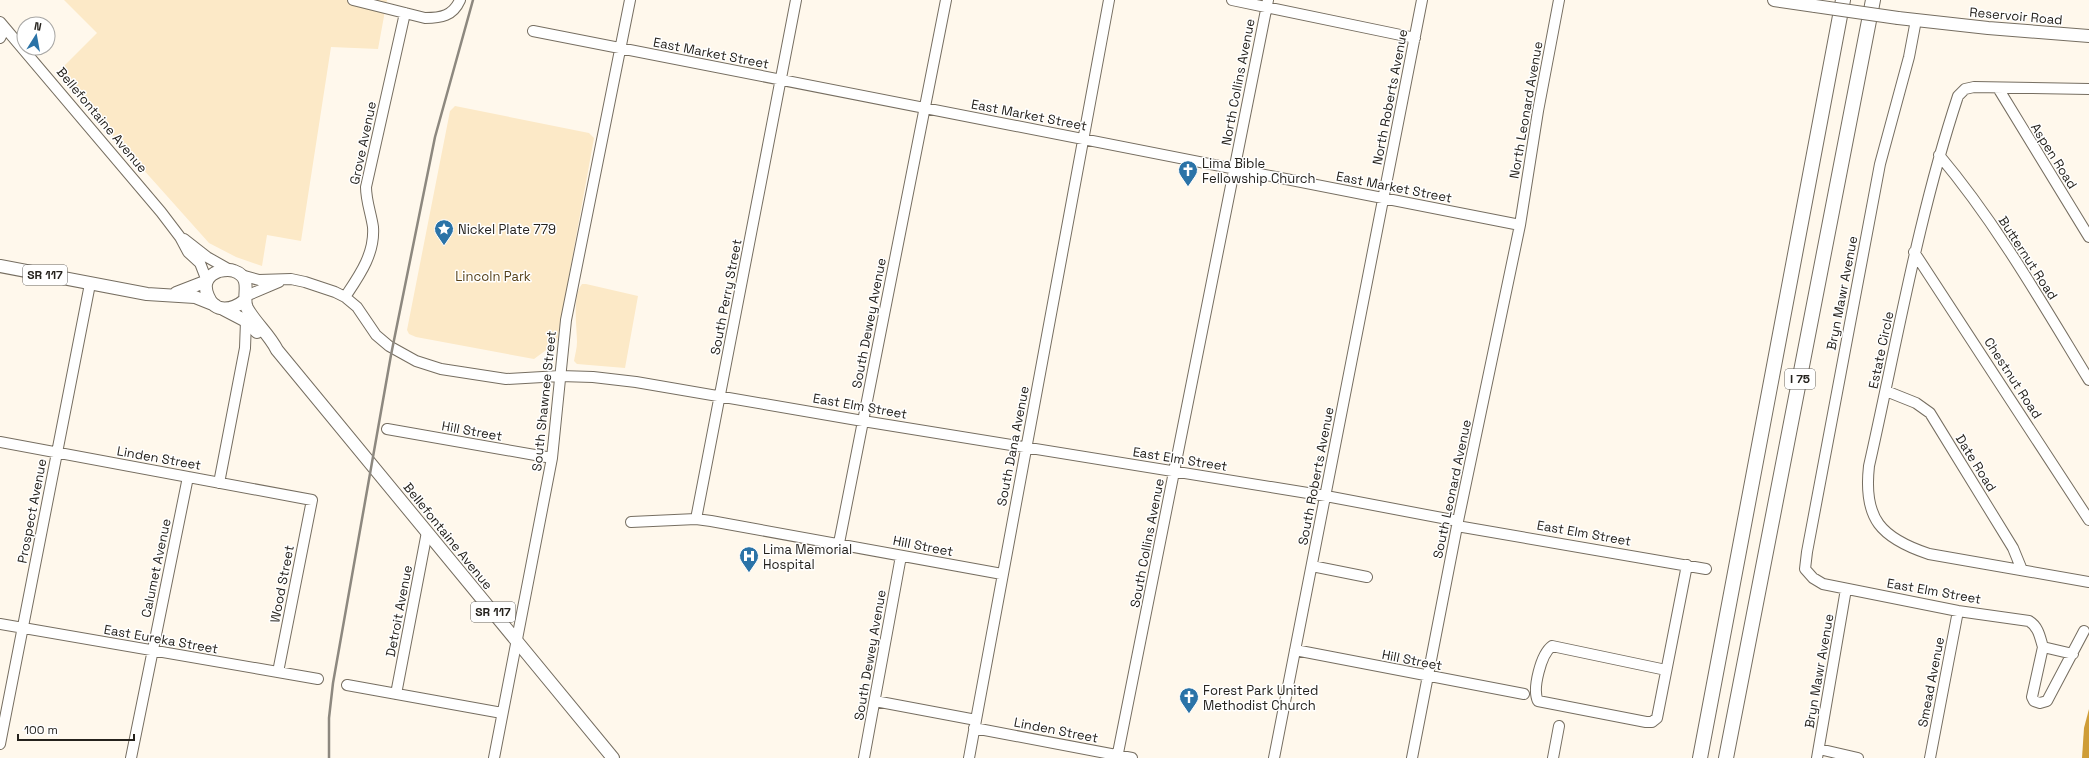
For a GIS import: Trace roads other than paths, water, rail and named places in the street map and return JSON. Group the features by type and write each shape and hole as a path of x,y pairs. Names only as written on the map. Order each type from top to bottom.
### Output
{"highway":[{"name":"I 75","path":"1700,758 1843,0"},
{"name":"I 75","path":"1726,758 1873,0"},
{"path":"1730,758 1740,705 1738,700"}],"main road":[{"name":"Reservoir Road","path":"1774,0 1898,18 2089,36"},
{"name":"SR 117","path":"0,266 147,294 195,297 218,307"},
{"name":"SR 117","path":"169,296 207,281 215,273 235,272 246,284 246,298"},
{"path":"207,281 207,294 218,307 234,308 246,298"},
{"name":"Bellefontaine Avenue","path":"246,298 250,312 270,336 277,350 613,758"},
{"name":"Bellefontaine Avenue","path":"218,307 246,321 265,342 277,350"}],"street":[{"path":"353,0 425,18 445,16 452,12 460,0"},
{"name":"South Shawnee Street","path":"494,758 552,458 567,312 630,0"},
{"name":"South Perry Street","path":"696,519 796,0"},
{"name":"South Dewey Avenue","path":"839,543 946,0"},
{"name":"South Dana Avenue","path":"969,758 1109,0"},
{"path":"1232,0 1267,3 1415,38"},
{"name":"North Roberts Avenue","path":"1384,198 1422,0"},
{"name":"North Leonard Avenue","path":"1520,225 1538,111 1559,0"},
{"name":"North Collins Avenue","path":"1235,169 1267,3"},
{"name":"Grove Avenue","path":"345,297 363,269 371,248 373,228 366,200 366,187 405,13"},
{"name":"Bryn Mawr Avenue","path":"1807,572 1805,569 1807,552 1880,164 1909,57 1916,20"},
{"path":"0,38 3,25"},
{"name":"Bellefontaine Avenue","path":"3,25 180,237 188,252 202,268 207,281"},
{"name":"East Market Street","path":"533,31 1520,225"},
{"name":"Estate Circle","path":"2089,89 1974,87 1965,89 1958,96 1939,155 1914,252 1886,391 1869,466 1866,488 1868,500 1877,522 1899,542 1930,554 2089,582"},
{"name":"Aspen Road","path":"1998,88 2089,237"},
{"name":"Butternut Road","path":"1939,155 1954,173 2003,242 2089,380"},
{"name":"South Collins Avenue","path":"1117,757 1235,169"},
{"name":"South Roberts Avenue","path":"1274,758 1384,198"},
{"name":"South Leonard Avenue","path":"1412,758 1458,524 1520,225"},
{"name":"Bellefontaine Avenue","path":"180,237 207,257 235,272"},
{"name":"Chestnut Road","path":"1914,252 2089,520"},
{"name":"East Elm Street","path":"235,272 259,280 284,280 316,284 345,297 357,307 376,335 389,346 416,361 441,369 496,378 560,376 616,379 863,421 1326,496 1458,524 1706,569"},
{"name":"East Elm Street","path":"246,298 284,280"},
{"name":"Prospect Avenue","path":"0,744 90,284"},
{"path":"219,482 245,348 246,321"},
{"path":"245,348 256,331"},
{"name":"Date Road","path":"1886,391 1920,405 1930,413 2013,548 2022,570"},
{"name":"Hill Street","path":"387,428 552,458"},
{"name":"Linden Street","path":"0,442 312,500"},
{"name":"Calumet Avenue","path":"131,758 188,477"},
{"name":"Wood Street","path":"278,672 312,500"},
{"path":"631,522 696,519"},
{"name":"Hill Street","path":"696,519 839,543 1002,574"},
{"name":"Detroit Avenue","path":"396,694 427,532"},
{"name":"South Dewey Avenue","path":"864,758 901,556"},
{"path":"1666,670 1552,646 1544,658 1535,695 1538,701 1652,722 1657,718 1687,565"},
{"path":"1312,566 1367,576"},
{"name":"East Elm Street","path":"1807,572 1823,584 1958,611 2030,621 2035,625 2043,647"},
{"name":"Bryn Mawr Avenue","path":"1818,754 1846,589"},
{"name":"Smead Avenue","path":"1930,758 1958,611"},
{"name":"East Eureka Street","path":"0,624 318,680"},
{"path":"2073,654 2043,647 2032,697 2034,701 2040,703 2047,701 2073,654 2084,631"},
{"name":"Hill Street","path":"1296,650 1524,694"},
{"path":"347,685 502,713"},
{"name":"Linden Street","path":"875,701 1117,757 1132,758"},
{"path":"1553,758 1559,726"},
{"path":"1818,754 1858,758"}],"railway":[{"path":"329,758 329,718 333,683 391,355 435,137 473,0"}],"place":[{"name":"Lima Bible Fellowship Church","path":"1188,187"},
{"name":"Nickel Plate 779","path":"444,246"},
{"name":"Lima Memorial Hospital","path":"749,573"},
{"name":"Forest Park United Methodist Church","path":"1189,714"}],"park label":[{"name":"Lincoln Park","path":"493,276"}]}
